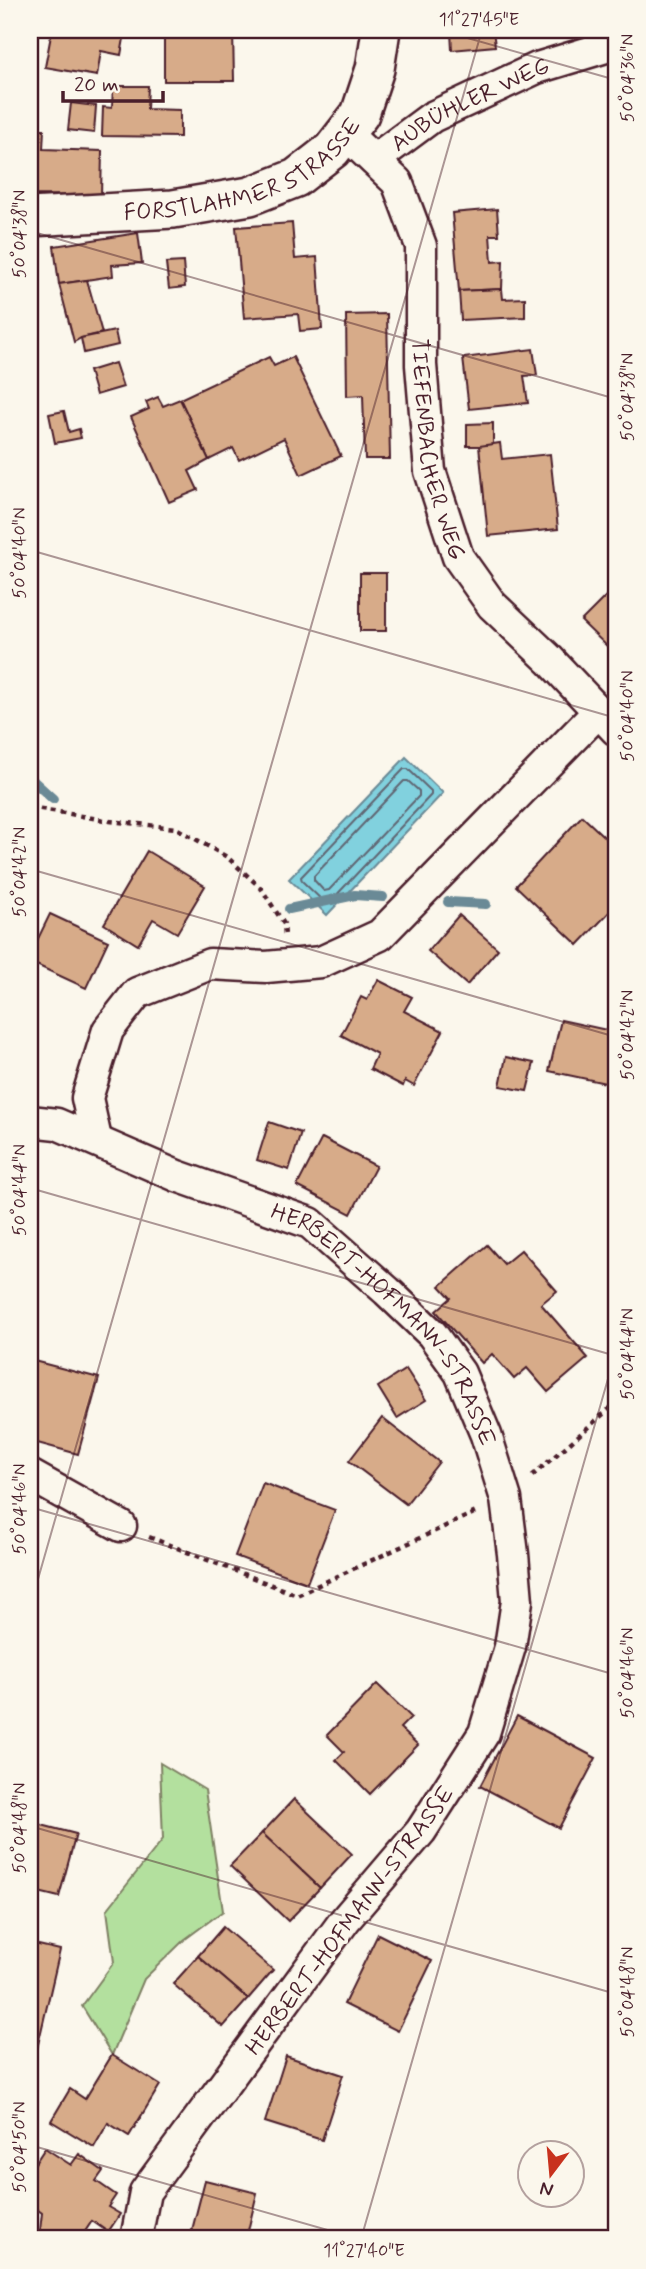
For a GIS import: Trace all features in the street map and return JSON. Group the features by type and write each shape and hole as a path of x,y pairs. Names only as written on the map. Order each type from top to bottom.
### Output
{"street":[{"name":"FORSTLAHMER STRASSE","path":"30,217 173,209 250,196 296,178 332,150 359,114 375,69 381,30"},
{"name":"AUBÜHLER WEG","path":"374,160 432,117 537,68 616,44"},
{"name":"TIEFENBACHER WEG","path":"345,133 397,182 421,246 421,365 430,471 458,556 492,605 550,660 607,721"},
{"path":"96,1139 87,1098 108,1030 137,993 209,964 266,967 321,962 380,935 607,721"},
{"name":"HERBERT-HOFMANN-STRASSE","path":"30,1121 57,1124 177,1176 310,1223 432,1334 460,1373 486,1436 506,1499 517,1601 510,1647 484,1733 421,1830 345,1920 145,2192 136,2239"},
{"path":"30,1475 121,1526"}],"path":[{"path":"30,807 110,821 176,828 227,857 261,888 284,924 287,965"},
{"path":"121,1526 297,1595 506,1499 616,1403"}],"green space":[{"path":"160,1763 205,1790 223,1911 184,1940 144,1979 112,2055 82,2006 114,1962 107,1910 163,1839"}],"water":[{"path":"406,757 443,793 327,915 289,879"}],"building":[{"path":"52,30 109,30 125,33 121,55 101,51 97,76 45,67"},
{"path":"109,30 137,30 135,35"},
{"path":"164,30 233,30 234,81 164,81"},
{"path":"442,30 493,30 495,46 452,50 451,32"},
{"path":"113,86 148,86 147,109 180,110 180,137 102,136 103,107 112,108"},
{"path":"71,103 96,106 94,133 68,130"},
{"path":"30,129 44,129 43,149 102,151 101,196 30,195"},
{"path":"497,209 499,235 490,235 492,262 503,261 502,289 459,291 452,213"},
{"path":"292,223 295,259 317,257 322,329 300,331 298,314 244,318 236,227"},
{"path":"138,233 142,263 112,265 113,276 59,284 54,246"},
{"path":"183,262 185,287 169,289 166,263"},
{"path":"87,280 102,333 74,342 59,284"},
{"path":"502,289 503,299 525,298 525,317 461,320 459,291"},
{"path":"387,314 390,459 365,459 363,395 347,396 346,315"},
{"path":"115,331 118,345 84,353 81,338"},
{"path":"533,349 537,375 524,376 528,403 469,409 463,358"},
{"path":"269,357 274,366 293,357 341,456 301,475 284,438 239,460 233,448 209,460 180,399"},
{"path":"115,363 123,387 96,395 89,371"},
{"path":"158,397 163,406 180,399 209,460 189,471 198,490 169,502 131,417 149,409 146,402"},
{"path":"64,411 69,432 79,429 81,438 55,443 49,414"},
{"path":"493,423 493,446 467,446 467,424"},
{"path":"500,443 502,459 550,454 558,529 488,536 479,446"},
{"path":"360,573 386,573 386,631 360,631"},
{"path":"612,590 616,594 616,655 581,621"},
{"path":"582,816 616,848 616,905 578,945 516,886"},
{"path":"147,851 205,886 177,933 153,919 138,945 104,924"},
{"path":"50,914 108,941 86,988 30,962 30,955"},
{"path":"459,915 498,949 467,985 428,951"},
{"path":"378,980 412,997 404,1011 443,1031 414,1086 405,1081 403,1086 370,1069 377,1054 341,1035 361,997 367,1000"},
{"path":"561,1020 616,1032 615,1085 549,1071"},
{"path":"506,1057 534,1063 527,1091 500,1086"},
{"path":"269,1122 301,1133 289,1170 257,1160"},
{"path":"322,1138 376,1166 351,1214 297,1186"},
{"path":"487,1245 504,1264 521,1250 557,1291 541,1304 588,1358 548,1392 527,1368 514,1379 492,1354 482,1363 436,1311 451,1298 440,1286"},
{"path":"30,1360 99,1378 78,1454 30,1441"},
{"path":"406,1369 426,1400 397,1418 378,1387"},
{"path":"382,1418 439,1462 406,1504 349,1461"},
{"path":"263,1483 335,1510 307,1583 235,1556"},
{"path":"377,1684 411,1717 400,1728 418,1745 370,1794 336,1760 344,1752 327,1735"},
{"path":"517,1716 596,1758 559,1828 480,1786"},
{"path":"294,1799 352,1854 320,1888 262,1833"},
{"path":"30,1822 76,1834 59,1897 30,1890"},
{"path":"262,1833 320,1888 288,1921 230,1866"},
{"path":"223,1927 273,1970 248,1999 198,1956"},
{"path":"378,1934 432,1961 398,2031 344,2004"},
{"path":"30,1943 60,1950 37,2049 30,2048"},
{"path":"198,1956 248,1999 223,2027 173,1984"},
{"path":"112,2055 160,2085 129,2136 108,2123 94,2147 51,2121 70,2089 85,2099"},
{"path":"286,2056 343,2075 322,2140 265,2122"},
{"path":"45,2148 71,2165 79,2154 103,2171 96,2181 116,2195 108,2207 120,2214 108,2232 92,2221 80,2239 39,2239 42,2213 30,2204 30,2171"},
{"path":"205,2180 257,2193 246,2239 212,2239 191,2234"}],"waterway":[{"path":"30,778 53,799"},
{"path":"289,909 355,895 383,897"},
{"path":"448,902 486,904"}]}
